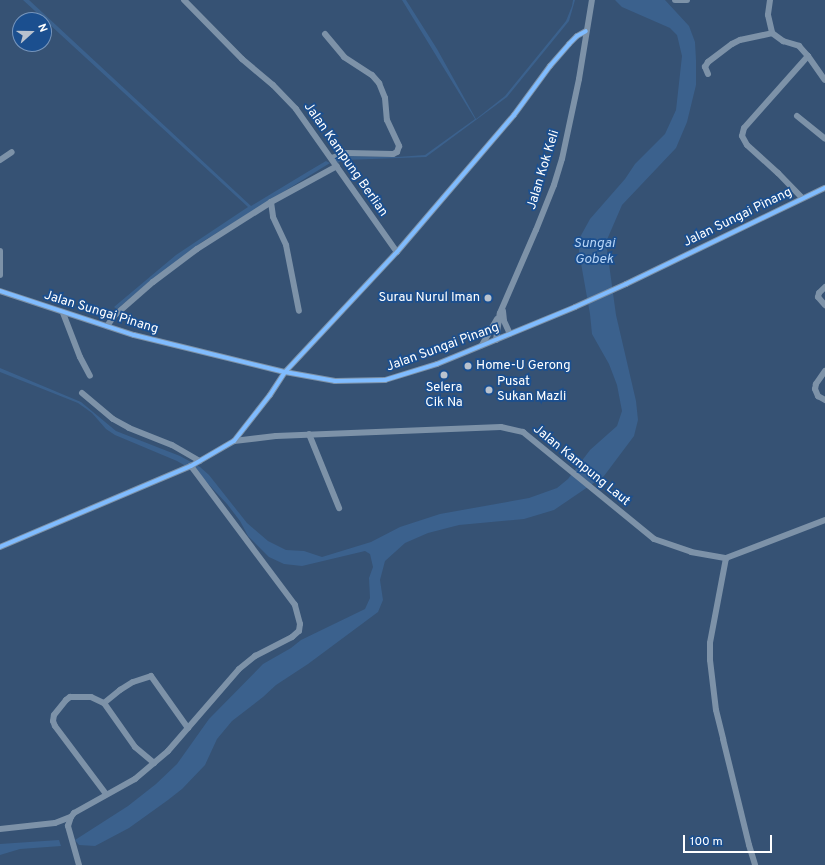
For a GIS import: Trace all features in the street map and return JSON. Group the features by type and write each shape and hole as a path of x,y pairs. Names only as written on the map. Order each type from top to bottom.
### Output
{"street":[{"name":"Jalan Kampung Berlian","path":"184,0 242,59 273,85 296,108 397,252"},
{"name":"Jalan Kok Keli","path":"496,340 502,310 556,178 579,78 592,0"},
{"path":"675,0 687,0"},
{"path":"770,0 768,16 772,33 783,41 799,46 825,80"},
{"path":"0,547 195,464 234,441 270,395 285,372 397,252 514,115 550,66 577,36 586,31"},
{"path":"708,74 705,67 708,62 732,44 740,40 772,33"},
{"path":"325,34 344,57 372,75 379,83 385,98 387,120 399,146 397,152 389,155 347,153 332,158"},
{"path":"802,198 778,173 747,145 742,136 744,128 808,56"},
{"path":"797,116 825,139"},
{"path":"0,160 12,152"},
{"path":"107,326 114,316 197,249 271,202 337,166"},
{"name":"Jalan Sungai Pinang","path":"0,291 63,313 107,326 285,372 335,381 385,380 431,366 575,307 825,188"},
{"path":"271,202 274,217 286,245 299,311"},
{"path":"0,251 0,275"},
{"path":"825,287 818,297 825,305"},
{"path":"502,310 504,321 510,334"},
{"path":"482,345 502,310"},
{"path":"63,313 80,357 90,376"},
{"path":"825,371 816,384 815,389 818,396 825,400"},
{"path":"79,865 68,826 74,813 135,779 168,751 239,668 255,656 292,637 298,631 300,624 295,605 195,464 172,445 129,428 113,419 82,393"},
{"name":"Jalan Kampung Laut","path":"234,441 309,434 501,427 523,432 594,492 654,539 691,552 726,558"},
{"path":"309,434 339,508"},
{"path":"755,865 716,710 710,660 710,643 726,558 825,520"},
{"path":"104,703 126,686 151,676 188,728"},
{"path":"106,794 55,726 53,721 54,715 70,697 91,697 104,703 134,747 154,763"},
{"path":"0,829 55,823 71,817"}],"water":[{"path":"23,0 29,0 42,12 36,12"},
{"path":"402,0 406,0 437,49 476,119 505,96 566,21 573,0 575,0 569,21 507,97 426,157 345,160 341,158 344,156 397,157 425,155 475,119"},
{"name":"Sungai Gobek","path":"615,0 665,0 689,26 695,42 696,60 696,85 687,122 676,148 622,205 606,242 616,315 636,401 638,420 634,436 604,476 554,510 524,519 459,525 428,533 405,543 385,561 380,580 383,600 378,612 308,664 276,685 232,721 217,739 205,765 182,789 168,800 129,828 95,846 79,845 75,840 128,806 156,784 177,764 209,719 263,664 291,648 301,640 365,609 370,598 369,578 373,567 370,554 365,551 302,566 284,564 269,557 248,536 240,521 227,504 198,473 177,461 115,435 106,429 92,413 78,403 0,372 0,368 81,402 116,431 180,456 200,467 209,475 247,523 268,541 286,550 304,551 322,557 371,542 400,527 440,514 529,498 557,488 568,479 590,450 617,426 622,411 617,385 609,364 592,334 579,252 579,239 590,219 625,179 635,164 665,134 676,110 682,56 677,35 670,28 622,7"},
{"path":"52,21 251,206 326,161 330,163 202,242 148,283 117,309 114,307 176,255 248,207 52,27"},
{"path":"59,840 61,846 20,849 0,855 0,844"}],"waterway":[{"path":"337,160 341,158"}],"cycle path":[{"path":"0,547 191,466 234,441 270,395 285,372 397,252 514,115 550,66 577,36 586,31"},
{"path":"0,291 134,335 285,372 335,381 385,380 437,364 575,307 825,188"}],"place":[{"name":"Surau Nurul Iman","path":"488,298"},
{"name":"Home-U Gerong","path":"468,366"},
{"name":"Selera Cik Na","path":"444,375"},
{"name":"Pusat Sukan Mazli","path":"489,390"}]}
